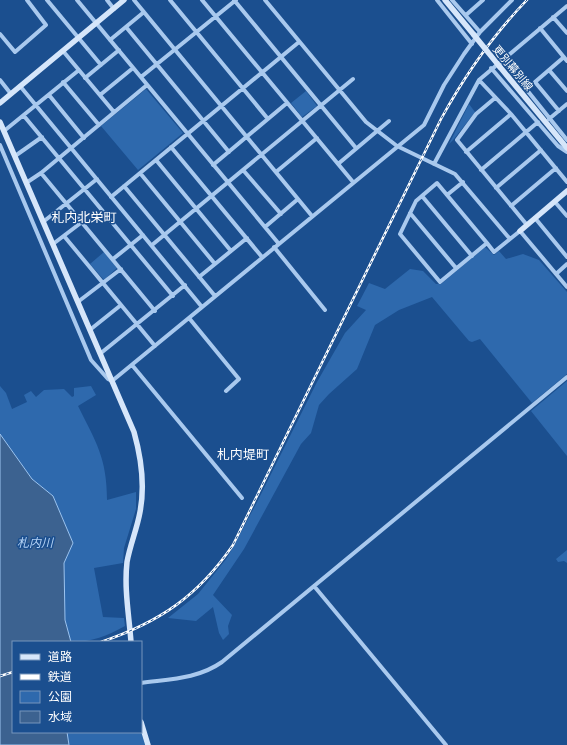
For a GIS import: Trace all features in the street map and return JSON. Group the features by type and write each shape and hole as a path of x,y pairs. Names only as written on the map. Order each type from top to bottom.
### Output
{"street":[{"path":"0,34 15,52 46,25 26,0"},
{"path":"48,0 101,65"},
{"path":"77,0 279,244"},
{"path":"107,0 114,9"},
{"path":"0,103 124,0"},
{"path":"134,0 312,216"},
{"path":"170,0 268,119"},
{"path":"202,0 353,182"},
{"path":"141,77 235,0 356,148"},
{"path":"265,0 366,122 398,146 452,172 463,182 510,239"},
{"path":"437,0 472,44"},
{"name":"更別幕別線","path":"445,0 567,148"},
{"path":"452,0 480,32"},
{"path":"466,15 483,0"},
{"path":"112,381 424,125 444,85 480,32 512,0"},
{"path":"434,164 479,80 491,68 567,6"},
{"path":"110,40 144,12"},
{"path":"554,17 567,33"},
{"path":"126,27 229,152"},
{"path":"540,28 566,59 549,70 535,82 559,111"},
{"path":"112,197 299,42"},
{"path":"86,78 119,50"},
{"path":"63,51 114,112"},
{"path":"502,59 567,140"},
{"path":"100,95 133,68"},
{"path":"491,68 558,146 567,152"},
{"path":"4,131 79,70"},
{"path":"549,70 567,91"},
{"path":"152,245 353,79"},
{"path":"0,80 11,94"},
{"path":"479,80 511,114 567,182"},
{"path":"64,82 98,125"},
{"path":"26,182 84,138 147,85"},
{"path":"20,86 202,307"},
{"path":"48,95 84,138"},
{"path":"495,98 476,114 457,140 527,225"},
{"path":"213,165 287,103"},
{"path":"550,119 567,104"},
{"path":"466,152 511,114"},
{"path":"24,116 173,296"},
{"path":"0,122 134,432 141,469 141,505 130,547 126,586 131,641"},
{"path":"338,164 389,122"},
{"path":"481,170 538,122"},
{"path":"15,156 42,137"},
{"path":"276,172 317,138"},
{"path":"0,145 91,360 96,363 108,379 112,381"},
{"path":"172,147 262,257"},
{"path":"496,188 541,150"},
{"path":"156,160 231,251"},
{"path":"511,206 556,168"},
{"path":"243,170 281,214"},
{"path":"41,172 155,311"},
{"path":"140,173 215,264"},
{"path":"44,222 97,179"},
{"path":"447,195 463,182"},
{"path":"487,243 440,282 400,234 416,201 437,183 487,243 494,252 567,191"},
{"path":"124,186 215,296"},
{"path":"422,196 472,256"},
{"path":"265,227 298,199"},
{"path":"555,202 567,216"},
{"path":"410,213 456,268"},
{"path":"535,218 567,257"},
{"path":"54,244 82,222"},
{"path":"520,231 567,287"},
{"path":"113,259 143,235"},
{"path":"64,236 155,346"},
{"path":"199,278 247,238"},
{"path":"274,247 325,310"},
{"path":"556,274 567,264"},
{"path":"79,302 104,284 121,269"},
{"path":"101,353 155,311 185,285"},
{"path":"91,330 122,305"},
{"path":"189,318 239,380 226,391"},
{"path":"132,365 242,498"},
{"path":"142,683 193,676 212,669 567,377"},
{"path":"314,586 446,745"},
{"path":"142,725 148,745"}],"green space":[{"path":"146,89 183,133 138,170 101,126"},
{"path":"306,91 317,106 302,117 291,103"},
{"path":"469,104 475,112 449,144"},
{"path":"485,247 494,255 499,251 506,259 523,254 539,260 567,292 567,374 532,403 480,339 472,342 469,341 432,297 399,310 375,325 357,369 319,405 311,433 301,444 244,549 213,595 232,615 228,626 229,634 223,640 219,633 213,607 196,621 168,618 198,594 227,558 256,504 317,382 345,333 366,310 357,306 369,283 385,289 410,269 423,271 436,284 441,284"},
{"path":"104,252 117,268 104,280 90,264"},
{"path":"567,381 567,456 531,411"},
{"path":"0,386 6,393 12,409 27,402 24,395 31,391 36,397 44,390 64,389 72,397 74,396 74,388 91,386 96,395 78,406 95,440 103,461 107,500 136,492 136,509 124,548 123,563 94,568 103,617 124,618 125,626 112,633 93,640 71,641 65,620 64,563 73,543 53,496 32,479 0,434"},
{"path":"567,550 567,563 564,561 558,562 556,559"},
{"path":"67,733 141,733 145,745 69,745"}],"water":[{"name":"札内川","path":"0,434 32,479 53,496 73,543 64,563 65,620 71,641 12,641 12,733 67,733 69,745 0,745"}],"railway":[{"path":"104,641 142,626 176,605 206,579 233,545 441,119 480,56 527,0"},
{"path":"0,676 12,672"}],"district":[{"name":"札内北栄町","path":"84,217"},
{"name":"札内堤町","path":"243,454"}]}
